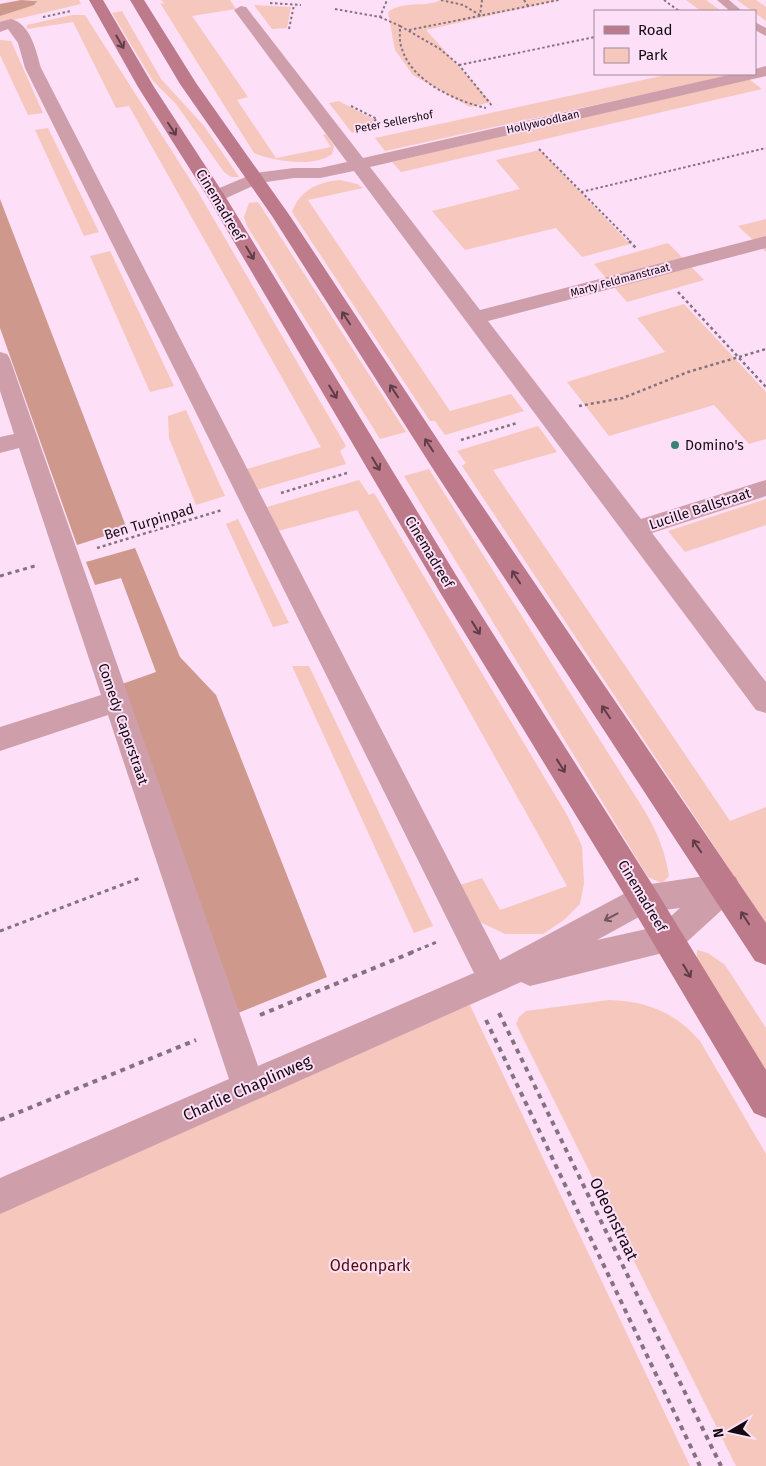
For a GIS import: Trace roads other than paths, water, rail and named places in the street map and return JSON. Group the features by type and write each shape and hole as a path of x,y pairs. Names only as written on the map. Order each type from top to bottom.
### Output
{"main road":[{"name":"Cinemadreef","path":"96,0 160,110 216,196 390,488 644,899 766,1101"},
{"path":"137,0 188,84 260,186 415,424 766,950"}],"street":[{"path":"241,10 766,702"},
{"path":"5,26 22,32 33,68 252,502 481,985"},
{"name":"Hollywoodlaan","path":"216,196 260,186 301,184 320,173 748,75"},
{"name":"Marty Feldmanstraat","path":"474,318 766,242"},
{"name":"Comedy Caperstraat","path":"0,359 248,1087"},
{"path":"0,445 27,438"},
{"name":"Lucille Ballstraat","path":"635,530 766,488"},
{"path":"0,739 115,701"},
{"name":"Charlie Chaplinweg","path":"0,1196 481,985 644,899 725,887"},
{"name":"Charlie Chaplinweg","path":"481,985 668,939 725,887"}],"lane":[{"path":"722,0 736,10"}],"place":[{"name":"Domino's","path":"675,445"}],"park label":[{"name":"Odeonpark","path":"370,1265"}]}
